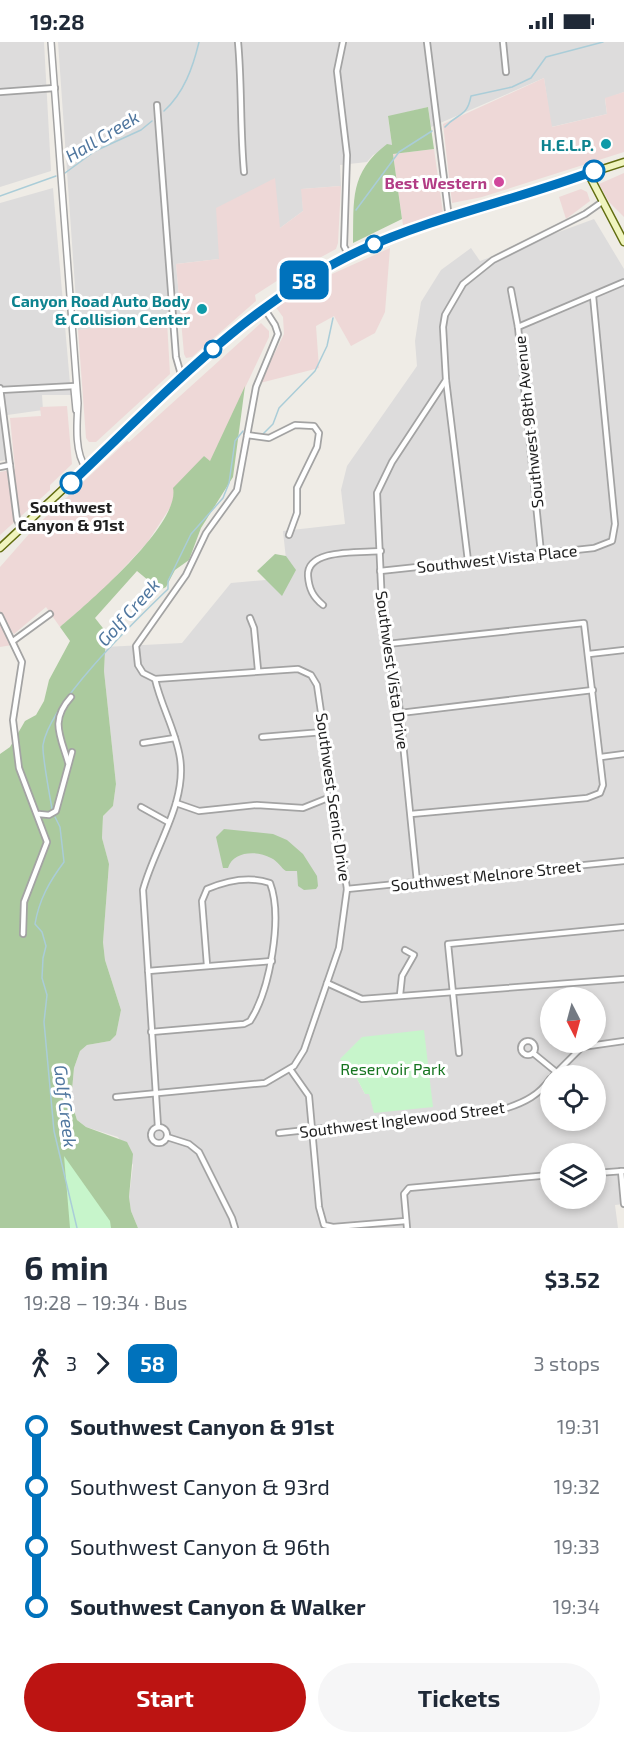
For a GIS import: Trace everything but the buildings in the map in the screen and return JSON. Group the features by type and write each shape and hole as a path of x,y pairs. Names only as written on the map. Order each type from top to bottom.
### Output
{"main road":[{"path":"0,548 182,378 264,308 302,282 381,241 624,162"},
{"path":"588,174 624,242"}],"street":[{"path":"51,42 78,402 80,461 86,468"},
{"path":"238,42 242,84 239,126 244,172"},
{"path":"343,42 337,71 347,155 344,246 349,256"},
{"path":"427,42 449,219"},
{"path":"503,42 506,72"},
{"path":"0,92 55,88"},
{"path":"157,105 176,357 182,378"},
{"path":"468,561 446,380 443,327 445,315 464,284 493,260 585,214 602,202"},
{"path":"518,327 624,282"},
{"name":"Southwest 98th Avenue","path":"511,290 518,327 541,554"},
{"name":"Southwest Vista Place","path":"380,571 594,548 612,542 616,533 593,296"},
{"path":"158,1127 143,891 149,866 176,803 181,761 155,679 143,673 138,665 136,646 186,575 206,533 237,490 256,387 278,334 264,308"},
{"name":"Southwest Vista Drive","path":"417,882 400,713 387,644 380,571 377,493 392,462 446,380"},
{"path":"21,528 16,520 0,389 75,386"},
{"path":"247,435 270,438 303,423 314,426 319,433 317,447 298,484 297,513 289,535"},
{"path":"0,467 9,465"},
{"path":"323,605 315,598 309,586 308,571 313,561 324,556 381,551"},
{"path":"13,641 50,614"},
{"path":"0,616 22,662 13,720 19,768 39,814 47,846 24,902 23,934"},
{"path":"250,618 254,628 258,670"},
{"path":"387,644 584,623 589,654 601,757 603,785 600,793 587,798 411,814"},
{"path":"589,654 624,650"},
{"name":"Southwest Scenic Drive","path":"155,679 298,669 311,675 317,685 347,889 343,929 327,983 304,1050 290,1070"},
{"path":"400,713 593,690"},
{"path":"68,762 58,719 62,708 71,697"},
{"path":"262,737 323,732"},
{"path":"143,743 175,738"},
{"path":"39,814 49,815 56,811 72,752"},
{"path":"601,757 624,754"},
{"path":"176,803 199,811 257,806 303,808 333,796"},
{"path":"141,807 168,822"},
{"name":"Southwest Melnore Street","path":"347,889 624,861"},
{"path":"151,1032 247,1023 252,1017 272,961 274,948 275,896 270,883 260,880 225,882 207,889 202,900 207,965"},
{"path":"459,1053 448,944 624,927"},
{"path":"400,995 402,976 414,955 405,950"},
{"path":"148,971 272,961"},
{"path":"327,983 362,999 480,992 624,979"},
{"name":"Southwest Inglewood Street","path":"563,1065 582,1047 624,1041"},
{"path":"533,1053 544,1065"},
{"path":"116,1098 265,1083 290,1070 307,1089 313,1129 319,1207 324,1225 333,1227 406,1221"},
{"name":"Southwest Inglewood Street","path":"279,1133 507,1108 526,1102 540,1091"},
{"path":"158,1127 151,1132 152,1140 162,1143 167,1137"},
{"path":"158,1127 165,1129 167,1137"},
{"path":"167,1137 189,1144 199,1152 234,1221 235,1228"},
{"path":"606,1172 623,1171 624,1204"},
{"path":"407,1228 404,1194 409,1188 540,1176"}],"shaded area":[{"path":"0,42 44,42 51,171 0,187"},
{"path":"58,42 624,42 624,92 605,99 607,114 551,127 544,78 431,127 428,107 388,117 392,145 373,155 367,162 340,165 341,186 302,189 303,211 280,228 219,259 176,264 181,319 78,330"},
{"path":"544,78 552,127 607,114 605,98 624,92 624,152 482,197 452,203 443,124"},
{"path":"434,149 443,213 403,225 393,154"},
{"path":"624,173 624,217 609,202 599,184"},
{"path":"275,178 280,228 303,211 301,189 341,186 336,249 312,262 311,259 255,295 256,301 192,357 186,358 176,264 219,259 216,208"},
{"path":"53,188 71,395 42,395 43,410 0,416 0,203"},
{"path":"581,189 587,192 590,201 566,219 559,197"},
{"path":"594,219 624,269 624,1204 615,1205 618,1228 138,1228 131,1211 129,1197 133,1165 118,1137 86,1127 77,1120 71,1101 74,1068 80,1051 87,1045 110,1041 116,1035 121,1010 105,960 103,941 109,865 102,838 103,816 113,806 116,784 104,671 105,647 182,643 231,583 288,578 283,531 345,524 341,490 347,466 417,366 415,341 421,302 441,270 471,248 480,261","holes":["341,1058 433,1107 372,1101"]},
{"path":"390,248 385,312 375,333 351,346 334,316 316,326 319,368 260,383 284,334 283,317 275,306 312,283"},
{"path":"167,321 170,374 96,442 89,442 86,438 78,330"},
{"path":"261,323 269,331 269,337 210,462 204,456 174,493 173,503 147,543 104,589 60,627 46,607 14,634 10,629 6,633 12,645 0,647 0,567 36,526 127,441 129,442"},
{"path":"67,406 72,464 50,485 50,490 0,535 0,472 15,469 10,418 41,416 40,407"},
{"path":"0,416 6,460 0,461"}],"green space":[{"path":"428,107 434,149 393,154 402,219 353,243 356,188 366,166 375,155 387,144 392,145 388,116"},
{"path":"245,386 233,477 201,528 189,560 175,570 166,587 160,590 137,571 95,618 106,632 104,671 116,784 113,806 103,816 102,838 109,864 103,942 105,960 121,1010 116,1035 110,1041 87,1045 80,1051 74,1068 71,1101 77,1120 86,1127 127,1142 133,1154 129,1197 131,1211 138,1228 0,1228 0,754 10,747 25,721 36,715 44,701 49,680 70,641 60,627 110,582 148,542 163,522 172,503 173,488 204,456 210,461"},
{"path":"275,554 286,556 296,570 282,596 257,571"},
{"path":"224,829 273,834 287,840 303,854 317,876 318,886 316,889 304,890 298,886 297,871 286,871 265,855 253,853 240,855 231,862 228,868 223,868 216,837"},
{"name":"Reservoir Park","path":"424,1030 433,1107 374,1113 369,1094 365,1094 354,1073 340,1059 362,1037"},
{"path":"64,1156 110,1221 111,1228 70,1228"}],"waterway":[{"name":"Hall Creek","path":"164,111 177,96 187,79 199,42"},
{"name":"Golf Creek","path":"445,127 464,112 471,96 512,87 531,78 546,57 603,42"},
{"name":"Hall Creek","path":"65,173 95,151 141,130 152,121"},
{"name":"Golf Creek","path":"356,210 399,152 432,131"},
{"name":"Hall Creek","path":"0,196 56,176"},
{"name":"Golf Creek","path":"263,434 273,424 279,408 315,371 327,346 333,318"},
{"name":"Golf Creek","path":"52,809 43,750 49,727 77,685 168,589 168,581 191,534 223,498 229,483 235,441 243,431"},
{"name":"Golf Creek","path":"55,817 60,827 64,862 45,891 35,924 42,932 46,946 42,978 47,995 44,1022 54,1131 77,1228"}],"bus line":[{"name":"58","path":"71,483 223,340 270,303 302,282 381,241 594,171"}],"place":[{"name":"H.E.L.P.","path":"606,144"},
{"name":"Best Western","path":"499,182"},
{"name":"Canyon Road Auto Body & Collision Center","path":"202,309"},
{"name":"Southwest Canyon & 91st","path":"71,483"}]}
